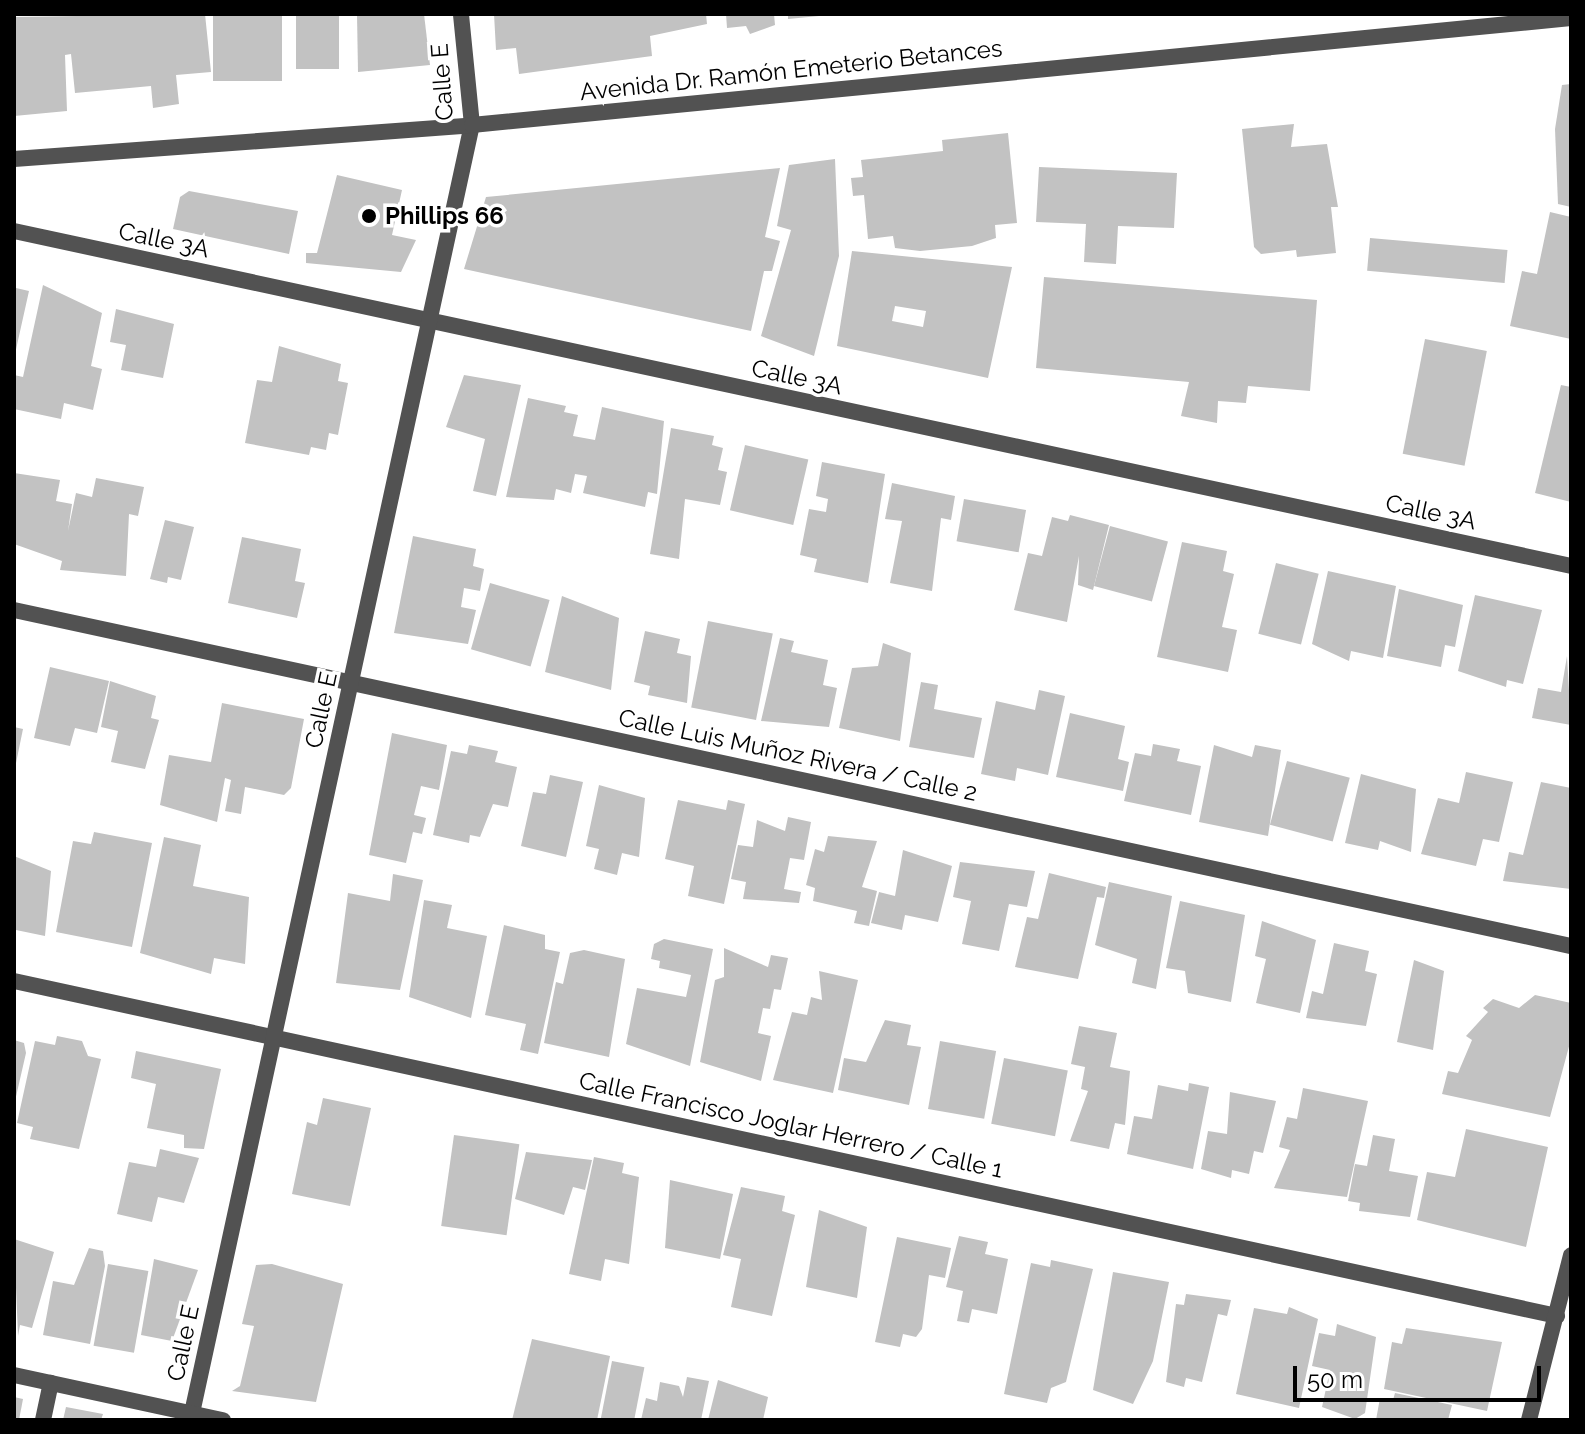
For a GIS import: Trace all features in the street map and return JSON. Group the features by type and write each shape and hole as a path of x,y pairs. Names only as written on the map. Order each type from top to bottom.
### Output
{"street":[{"name":"Calle E","path":"192,1413 426,323 472,125 461,14"},
{"name":"Avenida Dr. Ramón Emeterio Betances","path":"14,159 472,125 1571,18"},
{"name":"Calle 3A","path":"14,231 426,323 1571,566"},
{"name":"Calle Luis Muñoz Rivera / Calle 2","path":"14,610 1571,946"},
{"name":"Calle Francisco Joglar Herrero / Calle 1","path":"14,981 1557,1316"},
{"path":"1529,1420 1571,1255"},
{"path":"14,1375 223,1420"},
{"path":"43,1420 51,1383"}],"building":[{"path":"205,14 211,72 176,75 179,104 153,108 151,86 75,93 71,54 65,55 67,111 14,116 14,17"},
{"path":"213,14 282,14 282,81 213,81"},
{"path":"296,14 339,14 339,69 296,69"},
{"path":"357,14 424,14 430,65 358,72"},
{"path":"494,14 706,14 707,24 650,36 652,56 519,74 516,48 496,50"},
{"path":"726,14 774,14 775,25 750,34 746,26 727,28"},
{"path":"788,14 819,14 819,16 788,19"},
{"path":"1571,84 1571,207 1558,204 1555,129 1562,85"},
{"path":"1294,124 1291,147 1327,144 1338,207 1331,207 1336,253 1297,257 1296,250 1261,254 1254,247 1242,129"},
{"path":"1008,133 1017,223 995,225 996,238 972,246 920,251 895,248 893,236 868,239 864,195 853,196 851,178 863,177 861,160 943,151 942,140"},
{"path":"835,159 839,256 814,356 761,336 791,230 777,226 789,165"},
{"path":"1039,167 1177,173 1174,228 1118,226 1116,264 1084,262 1086,224 1036,222"},
{"path":"780,168 765,237 780,241 772,271 764,271 751,331 464,269 486,197"},
{"path":"337,175 402,190 392,235 416,240 401,272 306,263 306,253 317,253"},
{"path":"189,191 298,211 289,254 173,229 180,197"},
{"path":"1550,212 1571,217 1571,339 1510,326 1522,271 1537,274"},
{"path":"1370,238 1507,250 1505,283 1367,271"},
{"path":"852,251 1012,267 988,378 837,346","holes":["895,306 926,311 923,327 892,321"]},
{"path":"1044,277 1317,300 1310,391 1248,386 1246,403 1218,401 1217,423 1181,416 1189,382 1036,368"},
{"path":"14,279 16,288 29,291 15,354"},
{"path":"43,285 102,313 91,366 102,369 93,410 64,403 61,419 14,409 14,375 23,377"},
{"path":"116,309 174,324 163,378 121,370 126,345 110,342"},
{"path":"1425,339 1487,351 1465,466 1403,454"},
{"path":"279,346 341,364 338,381 348,383 338,435 329,433 326,450 311,447 309,455 245,443 257,380 272,382"},
{"path":"464,375 521,385 496,496 473,491 485,439 446,427"},
{"path":"1561,385 1571,387 1571,502 1535,493"},
{"path":"528,398 566,406 564,412 578,415 573,436 595,440 602,407 664,421 657,494 648,492 645,507 583,493 587,476 575,474 571,493 556,489 554,500 506,497"},
{"path":"671,428 714,436 712,445 723,448 718,470 727,472 720,505 685,499 679,559 650,554"},
{"path":"745,445 808,460 793,525 730,510"},
{"path":"822,462 885,474 868,583 814,572 817,559 800,555 809,509 826,512 828,499 816,496"},
{"path":"14,473 60,480 56,501 72,504 68,531 76,493 92,497 96,478 144,487 138,516 129,514 126,576 60,570 62,561 14,544"},
{"path":"892,483 955,496 951,520 941,518 932,591 890,583 902,521 885,519"},
{"path":"964,499 1026,510 1019,552 957,541"},
{"path":"1070,515 1109,525 1093,590 1078,585 1079,556 1067,622 1014,610 1028,553 1042,556 1052,517 1068,521"},
{"path":"165,520 194,527 181,580 168,577 167,583 150,579"},
{"path":"1110,526 1168,542 1152,601 1094,586"},
{"path":"413,536 476,549 473,566 484,569 480,591 464,588 461,607 476,610 468,644 394,633"},
{"path":"242,537 301,549 295,581 305,583 297,618 228,603"},
{"path":"1182,542 1227,551 1223,571 1234,574 1222,627 1237,630 1228,672 1157,657"},
{"path":"1276,563 1319,574 1301,644 1258,634"},
{"path":"1328,571 1396,586 1383,658 1351,651 1349,661 1312,644"},
{"path":"490,583 550,600 531,666 471,649"},
{"path":"1399,589 1463,605 1455,647 1445,645 1441,667 1387,656"},
{"path":"1475,595 1542,610 1523,684 1507,680 1506,687 1458,671"},
{"path":"562,596 619,618 611,690 545,672"},
{"path":"708,621 773,634 756,720 691,707"},
{"path":"645,631 680,639 677,653 691,656 687,703 648,695 650,686 634,682"},
{"path":"780,638 794,641 791,652 828,660 823,685 837,688 829,727 761,721"},
{"path":"883,643 911,653 900,741 839,728 852,668 878,666"},
{"path":"1567,656 1571,725 1532,718 1538,688 1561,692"},
{"path":"50,667 109,681 97,733 75,728 70,746 34,738"},
{"path":"110,681 156,696 151,718 159,720 145,769 111,762 118,731 101,727"},
{"path":"921,682 938,685 934,709 982,718 974,758 909,747"},
{"path":"1039,690 1065,696 1048,775 1017,768 1015,781 981,774 996,701 1035,710"},
{"path":"222,703 304,719 291,788 284,795 245,787 241,814 225,811 231,780 225,778 217,822 160,805 169,755 211,762"},
{"path":"1070,713 1125,726 1118,759 1129,762 1123,791 1056,777"},
{"path":"14,727 23,729 15,768 14,768"},
{"path":"392,733 447,745 439,790 421,786 414,815 426,818 422,834 413,832 406,863 369,855"},
{"path":"1153,744 1180,749 1177,761 1201,766 1191,815 1124,801 1135,753 1151,756"},
{"path":"469,745 498,751 495,762 517,767 508,807 493,804 480,837 470,835 469,843 433,835 451,751 467,754"},
{"path":"1214,745 1252,757 1255,745 1281,750 1268,836 1199,822"},
{"path":"1287,761 1350,778 1333,842 1270,825"},
{"path":"1466,772 1513,782 1499,842 1483,839 1476,866 1421,854 1438,798 1459,803"},
{"path":"1361,774 1416,789 1411,852 1380,841 1378,850 1345,843"},
{"path":"550,775 583,782 566,857 521,846 533,792 546,794"},
{"path":"1541,782 1571,788 1571,889 1503,881 1509,852 1523,855"},
{"path":"599,785 645,798 639,857 622,853 617,875 594,869 599,849 586,846"},
{"path":"678,800 726,810 728,800 745,804 724,904 688,896 694,866 665,859"},
{"path":"788,817 811,822 804,860 790,858 784,889 801,892 799,903 743,899 746,882 731,879 738,845 753,847 757,820 785,831"},
{"path":"94,832 152,843 132,947 56,932 73,841 91,844"},
{"path":"828,836 877,841 862,887 877,891 869,926 854,923 857,911 813,901 815,888 806,885 815,849 824,852"},
{"path":"164,837 201,845 193,886 249,897 245,964 214,958 211,974 140,953"},
{"path":"903,850 952,866 938,922 905,915 902,930 871,923 879,892 895,896"},
{"path":"14,856 51,871 45,936 16,930"},
{"path":"960,862 1035,871 1027,907 1009,904 999,951 962,944 971,901 953,897"},
{"path":"1049,873 1106,887 1104,898 1097,897 1078,979 1015,967 1027,917 1038,919"},
{"path":"393,874 423,880 400,990 336,983 348,893 390,901"},
{"path":"1109,882 1172,896 1156,989 1132,983 1137,959 1095,945"},
{"path":"424,900 452,905 447,928 487,936 471,1018 409,997"},
{"path":"1180,901 1245,915 1231,1002 1188,993 1185,971 1166,968"},
{"path":"1262,921 1316,940 1300,1013 1256,1003 1266,959 1255,956"},
{"path":"504,925 545,935 545,949 560,952 538,1054 520,1050 526,1024 485,1015"},
{"path":"664,939 713,949 690,1066 626,1044 637,988 686,997 691,975 659,968 660,961 651,959 654,944"},
{"path":"1334,943 1369,951 1365,971 1377,974 1366,1026 1306,1018 1312,991 1323,994"},
{"path":"724,948 768,967 771,955 788,958 781,990 774,989 770,1009 763,1008 758,1033 771,1036 761,1081 700,1062 715,980 724,977"},
{"path":"584,950 625,959 609,1057 544,1043 556,982 563,984 570,953"},
{"path":"1414,960 1444,971 1433,1050 1397,1042"},
{"path":"819,971 858,980 833,1093 773,1080 792,1012 807,1015 811,997 822,1000"},
{"path":"1535,995 1571,1003 1571,1039 1550,1117 1442,1094 1448,1071 1458,1073 1472,1040 1466,1036 1488,1012 1483,1008 1493,999 1519,1008"},
{"path":"885,1020 911,1025 907,1045 921,1047 909,1105 838,1090 844,1058 866,1062"},
{"path":"1079,1026 1117,1033 1110,1067 1130,1071 1125,1125 1115,1123 1109,1149 1070,1141 1088,1091 1081,1089 1085,1067 1071,1064"},
{"path":"57,1036 82,1041 88,1056 101,1059 79,1149 30,1139 33,1127 17,1123 35,1041 55,1045"},
{"path":"14,1040 24,1043 26,1053 15,1101"},
{"path":"940,1041 996,1051 984,1119 928,1109"},
{"path":"136,1051 221,1069 204,1149 184,1148 184,1135 147,1128 156,1084 131,1078"},
{"path":"1004,1058 1068,1070 1055,1136 991,1124"},
{"path":"1189,1083 1209,1087 1193,1169 1127,1154 1134,1116 1152,1119 1158,1085 1188,1091"},
{"path":"1303,1088 1368,1101 1347,1197 1274,1188 1290,1150 1279,1147 1287,1117 1297,1119"},
{"path":"1230,1092 1276,1101 1263,1153 1254,1151 1249,1174 1232,1170 1231,1178 1201,1169 1208,1131 1227,1134"},
{"path":"323,1098 371,1108 350,1206 292,1194 307,1122 317,1125"},
{"path":"1466,1129 1548,1147 1526,1247 1417,1220 1427,1172 1455,1177"},
{"path":"454,1135 519,1144 507,1235 441,1226"},
{"path":"1373,1135 1395,1139 1389,1171 1418,1176 1410,1217 1359,1211 1360,1203 1348,1201 1355,1164 1367,1166"},
{"path":"160,1149 199,1158 184,1203 158,1197 152,1222 117,1214 129,1162 156,1167"},
{"path":"526,1152 592,1160 585,1190 573,1187 564,1215 515,1199"},
{"path":"594,1157 624,1163 622,1173 639,1177 629,1264 605,1259 601,1281 569,1274"},
{"path":"670,1180 733,1194 720,1259 665,1248"},
{"path":"741,1187 785,1196 782,1211 795,1215 772,1316 731,1307 741,1259 723,1255"},
{"path":"819,1210 867,1227 857,1298 806,1287"},
{"path":"959,1236 988,1242 985,1254 1008,1259 997,1314 972,1309 969,1323 957,1321 963,1291 946,1287"},
{"path":"897,1237 951,1248 945,1278 929,1275 922,1329 916,1337 903,1334 900,1347 875,1342"},
{"path":"14,1239 54,1252 32,1328 20,1325 18,1336"},
{"path":"89,1248 103,1251 105,1266 90,1344 43,1335 53,1281 74,1285"},
{"path":"154,1259 198,1270 172,1341 141,1335"},
{"path":"1051,1260 1093,1269 1066,1382 1051,1388 1047,1403 1004,1394 1031,1263 1050,1267"},
{"path":"108,1264 148,1271 134,1353 94,1346"},
{"path":"272,1264 343,1284 316,1402 232,1391 240,1386 254,1326 242,1324 256,1265"},
{"path":"1113,1272 1169,1282 1153,1361 1133,1404 1093,1390"},
{"path":"1186,1294 1231,1300 1227,1316 1218,1314 1202,1382 1186,1378 1184,1387 1166,1382 1176,1304 1184,1305"},
{"path":"1289,1307 1318,1319 1299,1408 1236,1394 1254,1308 1287,1314"},
{"path":"1337,1324 1376,1337 1365,1413 1355,1419 1322,1407 1330,1370 1312,1366 1319,1333 1335,1336"},
{"path":"1406,1328 1502,1342 1487,1411 1384,1389 1392,1342 1402,1344"},
{"path":"532,1339 610,1356 597,1420 512,1420"},
{"path":"612,1361 644,1367 634,1420 601,1420"},
{"path":"687,1377 709,1381 701,1420 641,1420 646,1398 657,1401 660,1382 679,1386 683,1397"},
{"path":"718,1380 768,1397 763,1420 708,1420"},
{"path":"1395,1393 1452,1405 1448,1420 1376,1420 1380,1398 1393,1400"},
{"path":"14,1397 23,1399 19,1420 14,1420"},
{"path":"66,1407 103,1414 101,1420 63,1420"}],"place":[{"name":"Phillips 66","path":"369,216"}]}
